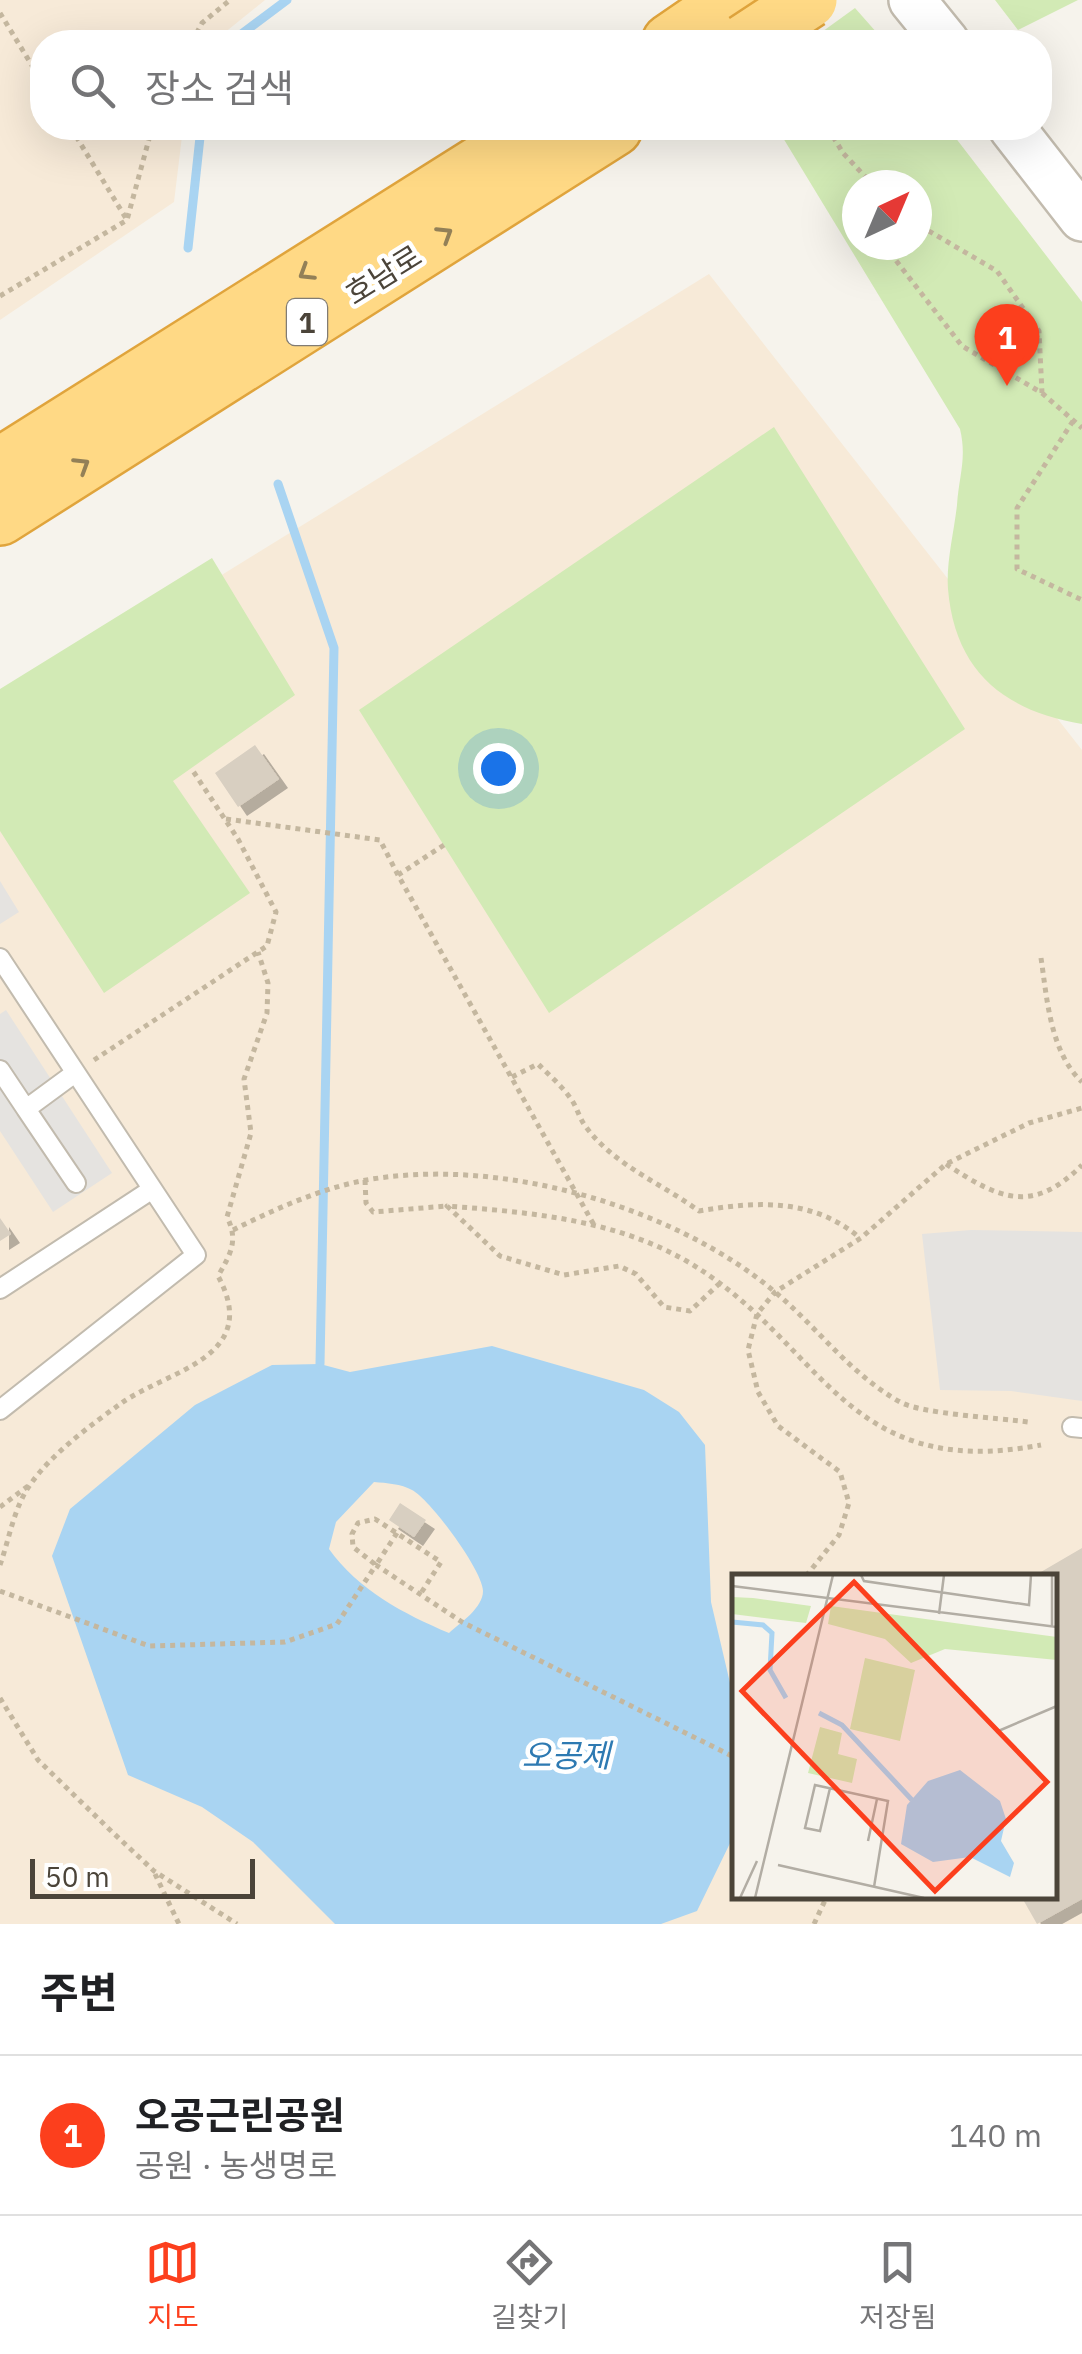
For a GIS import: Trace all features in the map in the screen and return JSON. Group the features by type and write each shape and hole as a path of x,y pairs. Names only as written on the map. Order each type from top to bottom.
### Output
{"highway":[{"path":"687,30 731,0"},
{"path":"764,30 810,0"},
{"name":"호남로","path":"0,466 518,140"},
{"name":"호남로","path":"0,517 595,140"}],"street":[{"path":"912,0 936,30"},
{"path":"1021,140 1082,218"}],"lane":[{"path":"0,958 196,1255 0,1410"},
{"path":"0,1070 76,1183"},
{"path":"26,1109 75,1073"},
{"path":"0,1290 151,1190"}],"path":[{"path":"198,30 230,0"},
{"path":"0,12 30,62"},
{"path":"77,140 127,220"},
{"path":"0,296 127,220 149,140"},
{"path":"835,140 858,170"},
{"path":"932,233 997,271 1039,331 1042,393"},
{"path":"896,260 962,346 1042,393 1082,428"},
{"path":"1073,420 1017,508 1017,569 1082,600"},
{"path":"75,1073 267,946 276,912 226,820 192,768"},
{"path":"226,820 380,840 594,1225"},
{"path":"398,876 444,845"},
{"path":"0,1507 121,1404 150,1386 197,1368 211,1354 231,1307 218,1276 234,1249 233,1230 227,1217 251,1133 244,1079 267,1013 268,984 258,952"},
{"path":"1041,958 1050,1021 1073,1073 1082,1082"},
{"path":"512,1077 538,1064 572,1099 585,1126 613,1154 644,1179 664,1185 699,1210 744,1203 790,1205 836,1218 861,1238"},
{"path":"808,1574 840,1535 848,1503 840,1472 778,1426 758,1392 748,1350 756,1314 775,1292 861,1238 946,1164 1029,1123 1082,1108"},
{"path":"946,1164 1002,1195 1026,1198 1064,1183 1082,1165"},
{"path":"233,1230 266,1214 365,1180 430,1175 515,1182 605,1201 707,1243 775,1292 851,1368 904,1404 1028,1422"},
{"path":"365,1180 366,1204 373,1212 447,1206 520,1212 594,1225 655,1246 720,1283 756,1314 831,1392 878,1428 932,1447 990,1455 1041,1445"},
{"path":"447,1206 500,1256 564,1275 619,1266 636,1274 664,1307 690,1311 720,1283"},
{"path":"0,1565 30,1484"},
{"path":"420,1594 441,1562 375,1519 358,1523 352,1534 353,1548 376,1565 462,1622 732,1756"},
{"path":"0,1591 149,1646 285,1642 337,1624 396,1533"},
{"path":"0,1698 38,1760 154,1872 237,1924"},
{"path":"154,1872 178,1924"},
{"path":"814,1924 826,1899"}],"shaded area":[{"path":"0,0 265,0 228,30 30,30 30,140 182,140 174,202 0,320"},
{"path":"709,274 1082,750 1082,1924 0,1924 0,712"},
{"path":"0,881 19,912 0,924"},
{"path":"6,1010 112,1173 53,1212 0,1131 0,1014"},
{"path":"971,1230 1082,1232 1082,1401 1011,1391 940,1390 922,1234"}],"green space":[{"path":"995,0 1078,0 1018,30"},
{"path":"855,8 874,30 825,30"},
{"path":"784,140 957,140 1082,302 1082,724 1054,718 1008,697 973,665 961,643 948,579 963,458 960,429 857,260 932,260 932,170 842,170 842,235"},
{"path":"774,427 965,729 549,1013 359,710"},
{"path":"212,558 295,695 173,781 250,893 104,993 0,831 0,689"}],"water":[{"name":"오공제","path":"492,1346 644,1390 679,1412 705,1445 711,1602 732,1691 732,1839 697,1911 661,1924 335,1924 253,1842 202,1807 128,1775 52,1556 70,1509 195,1405 272,1365 320,1364 350,1372","holes":["374,1482 403,1486 431,1507 481,1581 479,1603 449,1633 415,1618 368,1589 329,1549 336,1522"]}],"building":[{"path":"255,745 279,779 238,807 215,773"},
{"path":"0,1218 11,1234 0,1241"},
{"path":"400,1503 426,1520 414,1537 389,1520"},
{"path":"1082,1548 1082,1899 1037,1924 1023,1899 1057,1899 1057,1574 1037,1574"}],"waterway":[{"path":"247,30 287,0"},
{"path":"188,248 200,140"},
{"path":"278,484 334,648 320,1364"}],"place":[{"name":"오공근린공원","path":"1007,386"}]}
